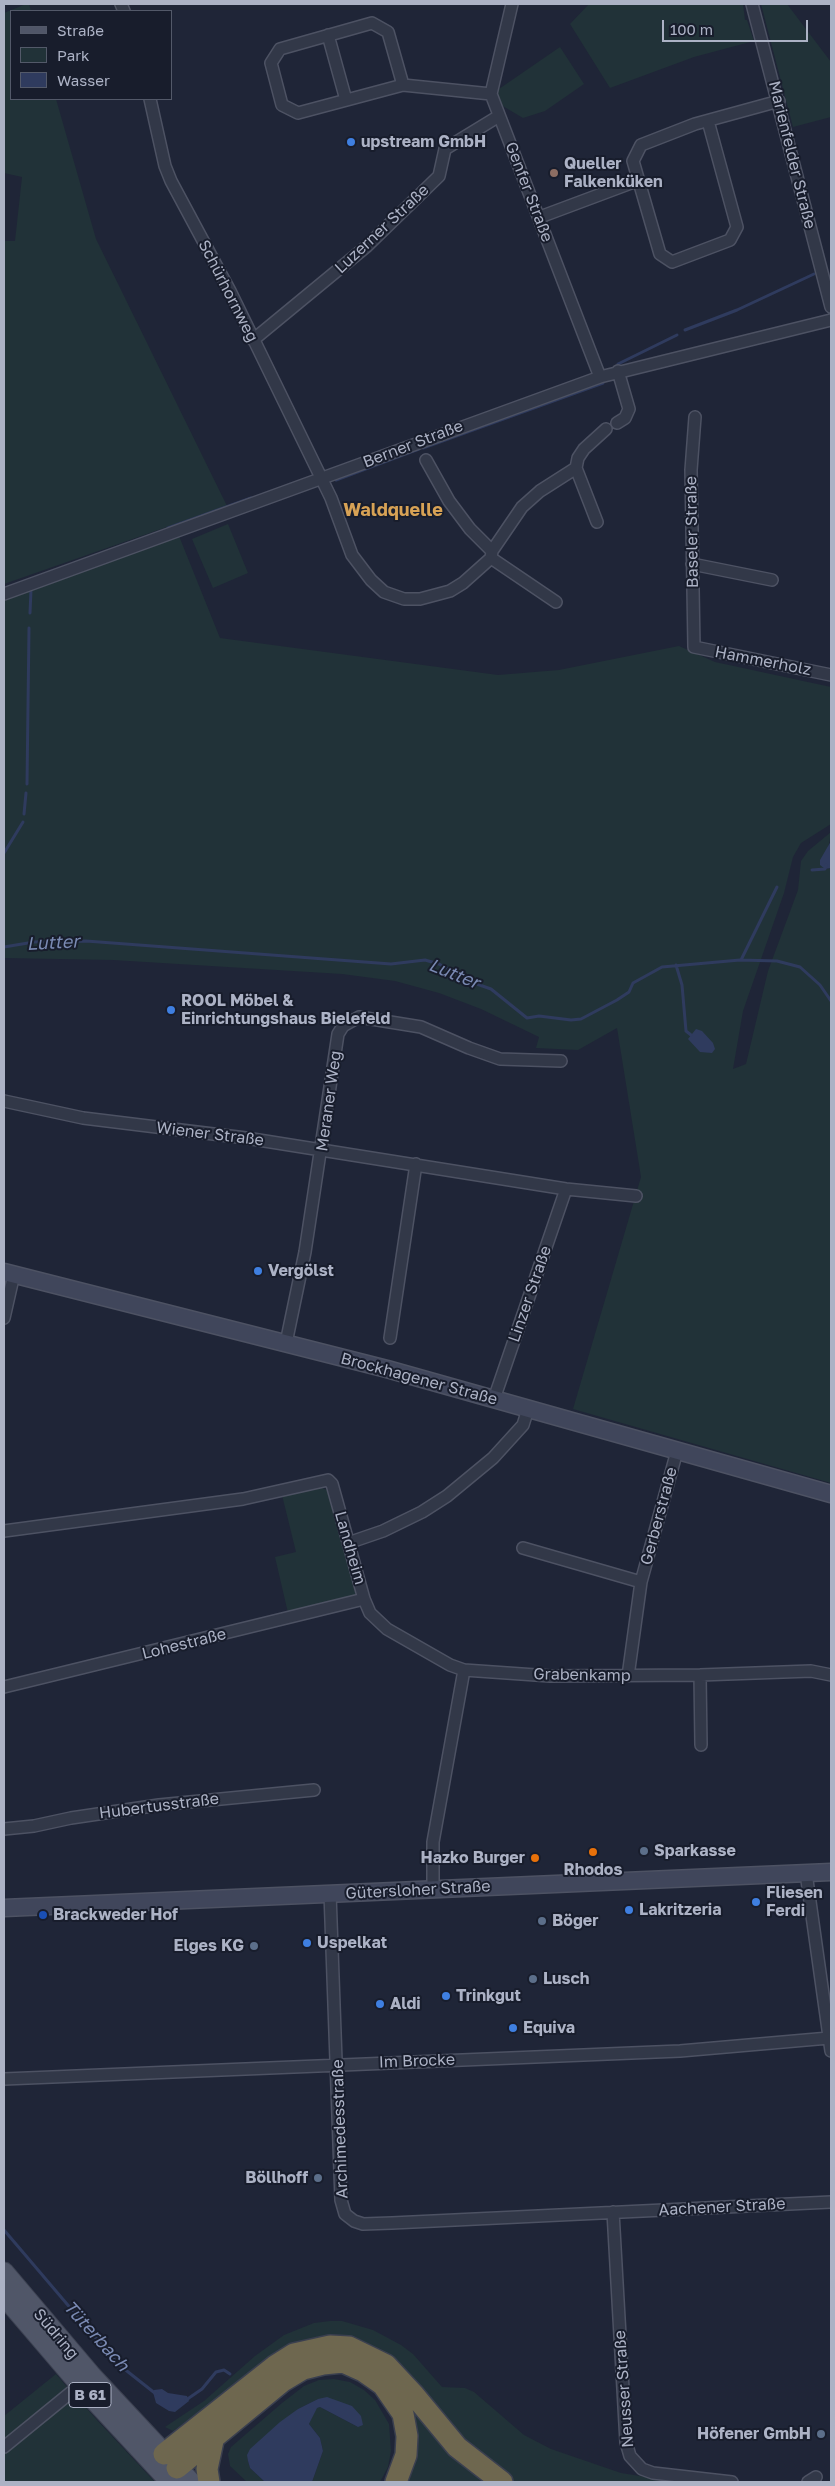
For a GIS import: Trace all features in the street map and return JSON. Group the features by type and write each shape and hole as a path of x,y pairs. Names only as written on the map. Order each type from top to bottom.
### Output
{"highway":[{"path":"172,2472 276,2366 294,2354 330,2346 349,2347 386,2365 414,2395 457,2447 502,2482"},
{"path":"172,2472 283,2381 303,2368 343,2362 363,2371 383,2385 403,2414 407,2436 406,2455 396,2482"},
{"path":"209,2482 207,2469 214,2436"}],"main road":[{"name":"Brockhagener Straße","path":"9,1273 286,1343 494,1399 831,1494"},
{"name":"Gütersloher Straße","path":"4,1908 831,1872"},
{"name":"Südring","path":"4,2272 172,2472"},
{"name":"Südring","path":"4,2296 80,2385 172,2472"}],"street":[{"path":"403,85 388,32 372,23 280,49 271,63 282,104 298,114 403,85 491,94 512,4"},
{"name":"Marienfelder Straße","path":"752,4 779,101 831,307"},
{"path":"328,36 346,100"},
{"name":"Genfer Straße","path":"491,94 540,217 600,377"},
{"name":"Schürhornweg","path":"150,100 165,166 171,181 230,291 320,479 331,498 352,555 371,580 384,592 404,599 436,596 463,583 491,555 514,518 532,498 576,468"},
{"path":"708,121 737,228 730,240 672,262 660,254 638,180 633,161 641,145 708,121 779,101"},
{"name":"Luzerner Straße","path":"253,340 366,246 439,176 446,149 500,116"},
{"path":"540,217 638,180"},
{"name":"Berner Straße","path":"4,594 618,371 831,320"},
{"path":"617,423 625,418 629,409 618,371"},
{"name":"Baseler Straße","path":"694,647 691,470 695,417"},
{"path":"597,522 576,468 578,458 584,449 606,429"},
{"path":"426,460 448,501 491,555 556,602"},
{"path":"692,564 772,580"},
{"name":"Hammerholz","path":"694,647 831,675"},
{"name":"Meraner Weg","path":"286,1343 305,1252 338,1034 342,1026 359,1017 420,1027 500,1059 561,1061"},
{"name":"Wiener Straße","path":"4,1101 83,1118 322,1149 566,1189 636,1196"},
{"path":"390,1338 416,1164"},
{"name":"Linzer Straße","path":"494,1399 566,1189"},
{"path":"4,1318 9,1273"},
{"path":"348,1543 383,1531 422,1512 447,1496 493,1458 522,1425 528,1409"},
{"name":"Gerberstraße","path":"628,1676 641,1582 676,1451"},
{"name":"Landheim","path":"4,1530 243,1499 323,1479 328,1480 332,1484 364,1599 370,1613 387,1629 450,1665 464,1670"},
{"name":"Gerberstraße","path":"524,1548 641,1582"},
{"name":"Lohestraße","path":"4,1687 364,1599"},
{"path":"432,1889 434,1842 464,1670"},
{"name":"Grabenkamp","path":"464,1670 550,1676 700,1675 811,1671 831,1675"},
{"path":"700,1675 701,1746"},
{"name":"Hubertusstraße","path":"4,1829 34,1826 71,1818 159,1805 314,1790"},
{"path":"806,1873 831,2051"},
{"name":"Archimedesstraße","path":"330,1893 341,2200 345,2214 354,2221 363,2224 613,2212"},
{"name":"Im Brocke","path":"4,2078 685,2050 829,2038"},
{"name":"Aachener Straße","path":"613,2212 831,2202"},
{"name":"Neusser Straße","path":"613,2212 626,2442 630,2456 642,2469 654,2473 732,2482"},
{"path":"4,2447 80,2385"}],"green space":[{"path":"29,4 31,10 11,10"},
{"path":"589,4 743,4 745,20 747,20 754,41 694,57 610,88 570,24"},
{"path":"761,4 787,4 831,62 831,117 793,127"},
{"path":"10,11 10,100 56,100 96,239 227,506 4,584 4,241 15,241 22,177 4,173 4,13"},
{"path":"560,47 584,84 545,111 523,118 501,105 496,91"},
{"path":"228,524 248,573 213,588 192,539"},
{"path":"179,536 220,638 498,675 559,670 679,646 715,662 831,687 831,824 801,843 793,857 784,893 743,1011 733,1069 746,1064 768,971 798,890 801,861 808,851 831,832 825,869 831,868 831,1483 573,1409 641,1177 617,1028 578,1050 536,1048 539,1037 481,1009 439,993 395,981 342,974 113,960 4,958 4,598"},
{"path":"317,1486 327,1490 356,1596 288,1613 275,1557 296,1552 282,1495"},
{"path":"342,2321 373,2330 401,2345 413,2354 442,2387 465,2388 474,2392 524,2435 551,2449 621,2473 678,2482 515,2482 493,2467 327,2336 299,2342 173,2431 165,2427 204,2401 255,2356 284,2335 314,2323"},
{"path":"56,2374 68,2388 4,2441 4,2416"},
{"path":"334,2379 350,2382 364,2390 375,2400 389,2424 391,2451 388,2467 380,2482 312,2482 323,2451 320,2438 309,2424 316,2408 320,2407 358,2427 318,2399 298,2409 248,2461 250,2468 265,2482 247,2482 230,2466 228,2454 231,2447 282,2403 304,2386 319,2380"},
{"path":"399,2389 489,2482 405,2482"},
{"path":"75,2395 155,2482 4,2482 4,2453"}],"water":[{"path":"831,841 831,868 825,869 820,865 820,860"},
{"path":"696,1029 702,1031 713,1043 715,1049 712,1053 700,1052 688,1039"},
{"path":"162,2389 168,2393 187,2396 189,2401 175,2412 169,2411 156,2403 153,2392 154,2390"},
{"path":"327,2397 352,2406 361,2416 363,2425 358,2427 320,2407 317,2408 309,2424 320,2438 323,2451 312,2482 265,2482 250,2468 247,2455 250,2449 280,2422 298,2409 318,2399"}],"waterway":[{"path":"685,330 737,310 814,274"},
{"path":"618,364 677,335"},
{"path":"423,448 603,383"},
{"path":"336,480 419,449"},
{"path":"168,528 251,498"},
{"path":"30,613 31,590"},
{"path":"27,784 29,628"},
{"path":"24,814 26,793"},
{"path":"4,853 23,822"},
{"path":"812,870 825,869 826,865"},
{"path":"741,960 777,887"},
{"name":"Lutter","path":"4,947 34,942 86,941 391,964 425,960 439,964 471,982 491,989 527,1018 539,1016 571,1020 581,1019 617,1000 629,992 633,983 662,967 740,960 777,961 800,967 820,985 831,1001"},
{"path":"676,965 682,985 686,1031 691,1035"},
{"name":"Tüterbach","path":"4,2230 118,2364 156,2394"},
{"name":"Tüterbach","path":"186,2400 202,2389 216,2372 224,2370 230,2374"}],"place":[{"name":"upstream GmbH","path":"351,142"},
{"name":"Queller Falkenküken","path":"554,173"},
{"name":"ROOL Möbel & Einrichtungshaus Bielefeld","path":"171,1010"},
{"name":"Vergölst","path":"258,1271"},
{"name":"Sparkasse","path":"644,1851"},
{"name":"Rhodos","path":"593,1852"},
{"name":"Hazko Burger","path":"535,1858"},
{"name":"Fliesen Ferdi","path":"756,1902"},
{"name":"Lakritzeria","path":"629,1910"},
{"name":"Brackweder Hof","path":"43,1915"},
{"name":"Böger","path":"542,1921"},
{"name":"Uspelkat","path":"307,1943"},
{"name":"Elges KG","path":"254,1946"},
{"name":"Lusch","path":"533,1979"},
{"name":"Trinkgut","path":"446,1996"},
{"name":"Aldi","path":"380,2004"},
{"name":"Equiva","path":"513,2028"},
{"name":"Böllhoff","path":"318,2178"},
{"name":"Höfener GmbH","path":"821,2434"}],"district":[{"name":"Waldquelle","path":"393,510"}]}
